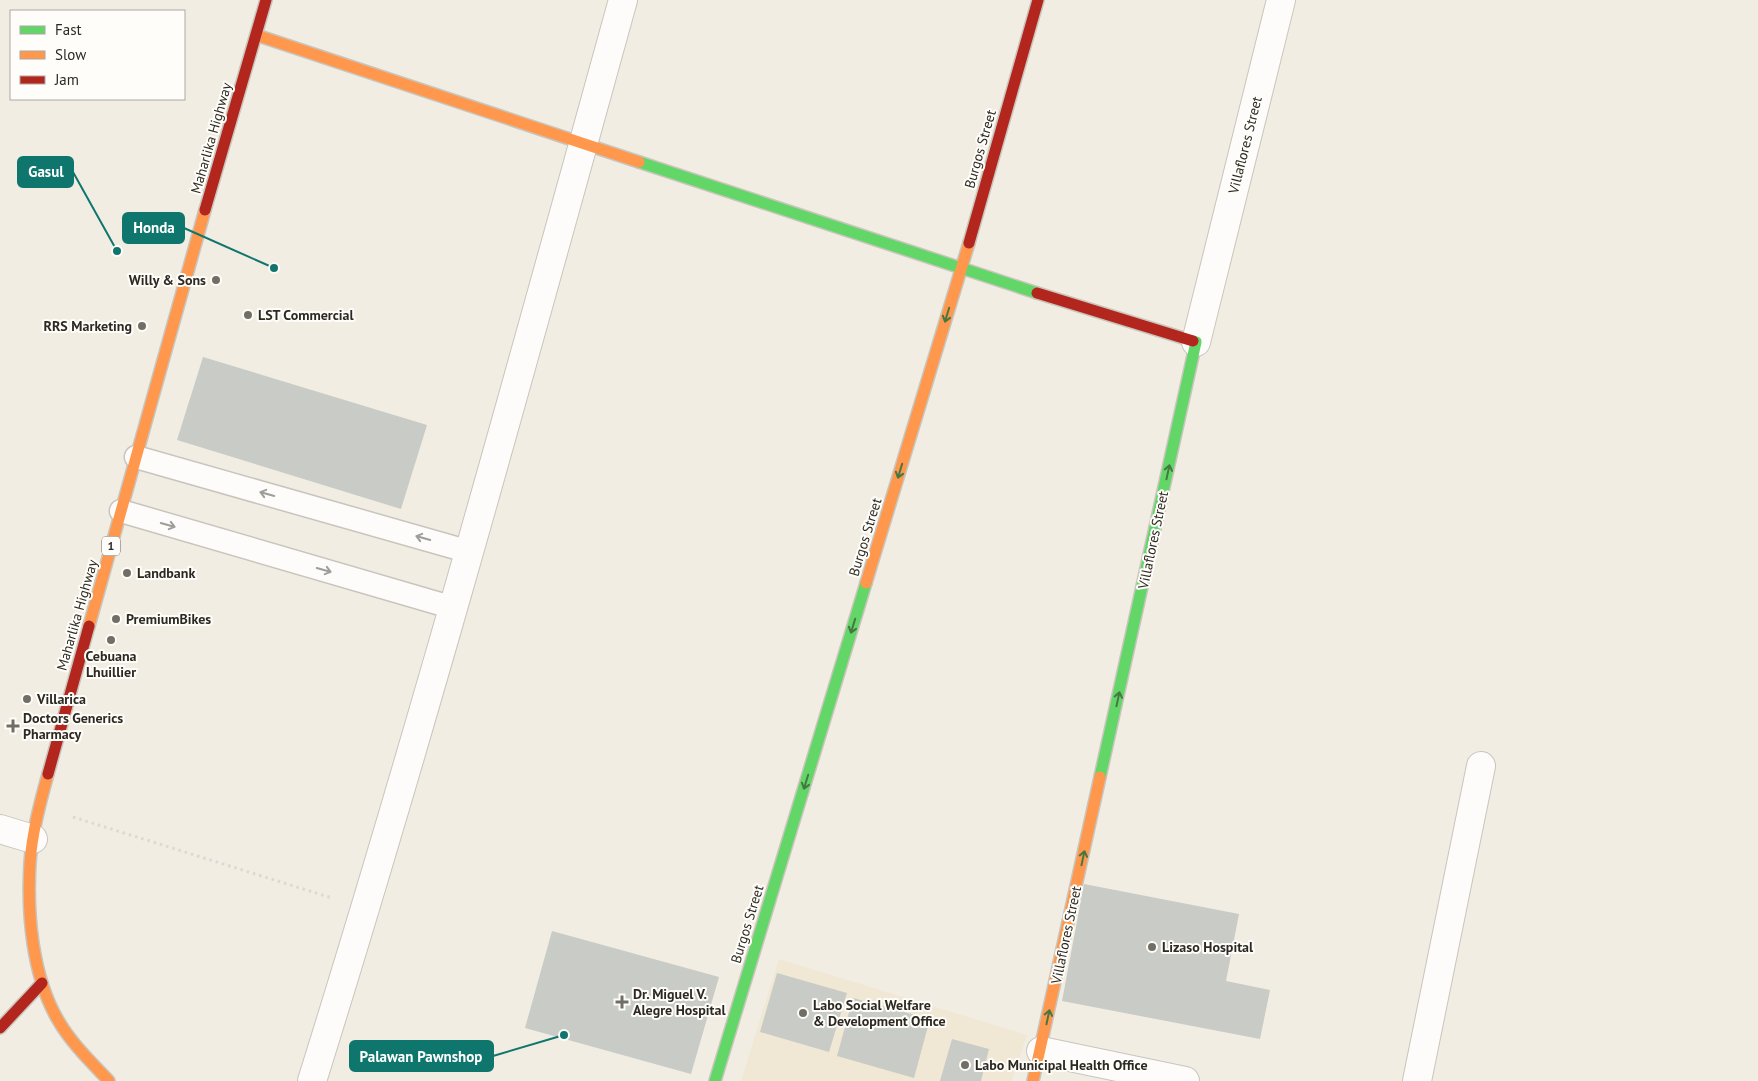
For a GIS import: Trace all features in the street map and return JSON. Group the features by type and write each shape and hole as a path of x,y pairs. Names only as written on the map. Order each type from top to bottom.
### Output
{"street":[{"name":"Maharlika Highway","path":"109,1081 77,1048 52,1010 42,983 31,893 30,864 33,840 39,806 266,0"},
{"path":"312,1081 366,909 454,608 623,0"},
{"name":"Burgos Street","path":"715,1081 961,269 1038,0"},
{"name":"Villaflores Street","path":"1033,1081 1196,342 1281,0"},
{"path":"256,35 961,269 1196,342"},
{"path":"1417,1081 1481,766"},
{"path":"0,829 33,840"},
{"path":"0,1028 42,983"},
{"path":"1041,1051 1185,1081"}],"lane":[{"path":"136,457 470,552"},
{"path":"121,511 454,608"}],"path":[{"path":"39,806 366,909"}],"shaded area":[{"path":"779,959 1027,1035 1012,1081 741,1081"}],"building":[{"path":"203,357 427,425 401,509 177,440"},
{"name":"Lizaso Hospital","path":"1084,884 1239,914 1226,981 1270,990 1260,1039 1062,1001"},
{"name":"Dr. Miguel V. Alegre Hospital","path":"552,931 719,977 691,1074 525,1028"},
{"name":"Labo Social Welfare & Development Office","path":"777,973 847,993 829,1052 760,1032"},
{"path":"853,998 930,1019 914,1078 837,1056"},
{"name":"Labo Municipal Health Office","path":"952,1039 989,1049 981,1081 940,1081"}],"traffic: fast":[{"path":"639,162 1037,293"},
{"path":"1100,777 1196,342 1193,341"},
{"path":"715,1081 866,583"}],"traffic: slow":[{"path":"256,35 639,162"},
{"path":"89,626 205,210"},
{"path":"866,583 969,243"},
{"path":"48,774 34,829 30,863 29,902 33,944 42,984 58,1020 69,1037 109,1081"},
{"path":"1033,1081 1100,777"}],"traffic: jam":[{"path":"205,210 266,0"},
{"path":"969,243 1038,0"},
{"path":"1037,293 1193,341"},
{"path":"48,774 89,626"},
{"path":"0,1028 42,983"}],"place":[{"name":"Gasul","path":"117,251"},
{"name":"Honda","path":"274,268"},
{"name":"Willy & Sons","path":"216,280"},
{"name":"LST Commercial","path":"248,315"},
{"name":"RRS Marketing","path":"142,326"},
{"name":"Landbank","path":"127,573"},
{"name":"PremiumBikes","path":"116,619"},
{"name":"Cebuana Lhuillier","path":"111,640"},
{"name":"Villarica","path":"27,699"},
{"name":"Doctors Generics Pharmacy","path":"13,726"},
{"name":"Lizaso Hospital","path":"1152,947"},
{"name":"Dr. Miguel V. Alegre Hospital","path":"622,1002"},
{"name":"Labo Social Welfare & Development Office","path":"803,1013"},
{"name":"Palawan Pawnshop","path":"564,1035"},
{"name":"Labo Municipal Health Office","path":"965,1065"}]}
